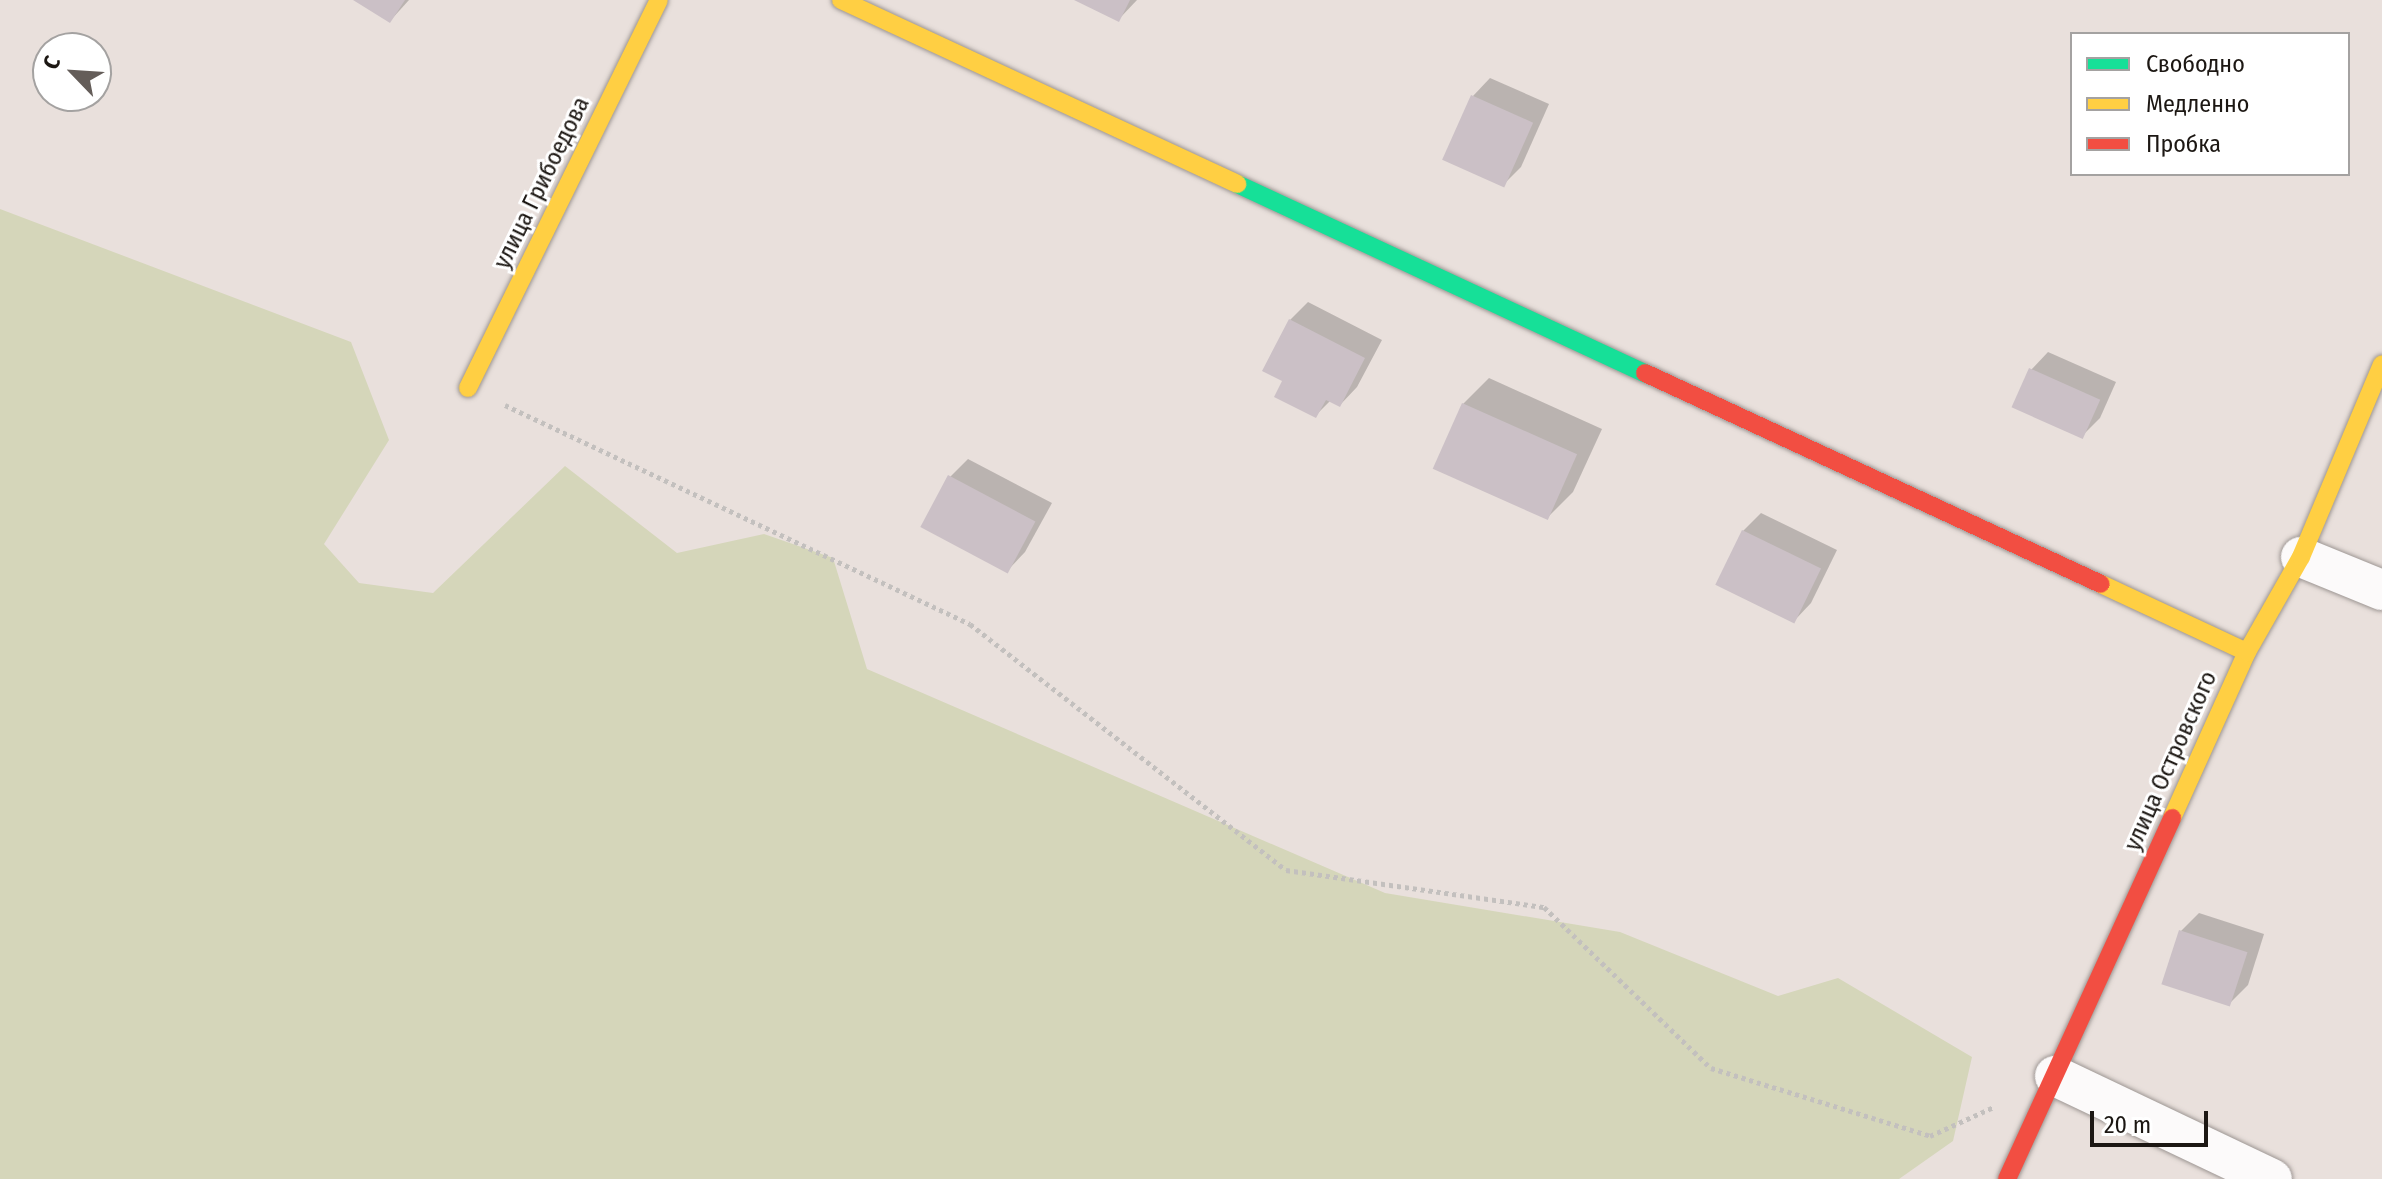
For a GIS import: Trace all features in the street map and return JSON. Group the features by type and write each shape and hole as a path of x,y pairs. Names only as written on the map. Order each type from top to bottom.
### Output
{"street":[{"name":"улица Грибоедова","path":"468,388 659,0"},
{"path":"841,0 2247,652"},
{"name":"улица Островского","path":"2007,1179 2247,652 2301,557 2382,364"},
{"path":"2301,557 2382,590"},
{"path":"2055,1076 2272,1179"}],"path":[{"path":"468,388 970,624 1286,870 1544,907 1711,1068 1930,1136 2006,1102 2037,1114"}],"green space":[{"path":"0,209 351,342 389,440 324,544 359,583 433,593 565,466 677,553 764,534 833,558 867,669 1385,893 1620,932 1778,996 1838,978 1972,1057 1953,1141 1899,1179 0,1179"}],"building":[{"path":"353,0 405,0 390,23"},
{"path":"1074,0 1130,0 1119,22"},
{"path":"1471,95 1533,123 1504,188 1442,160"},
{"path":"1289,319 1365,358 1340,407 1326,400 1316,418 1274,397 1282,381 1262,371"},
{"path":"2029,368 2100,400 2083,439 2012,407"},
{"path":"1462,403 1577,454 1548,520 1433,469"},
{"path":"948,475 1035,521 1008,574 920,527"},
{"path":"1742,530 1821,569 1794,623 1715,585"},
{"path":"2179,930 2247,952 2230,1006 2161,984"}],"traffic: fast":[{"path":"1237,184 1645,373"}],"traffic: slow":[{"path":"468,388 659,0"},
{"path":"841,0 1237,184"},
{"path":"2172,818 2247,652 2301,557 2382,364"},
{"path":"2101,584 2247,652"}],"traffic: jam":[{"path":"1645,373 2101,584"},
{"path":"2007,1179 2172,818"}]}
